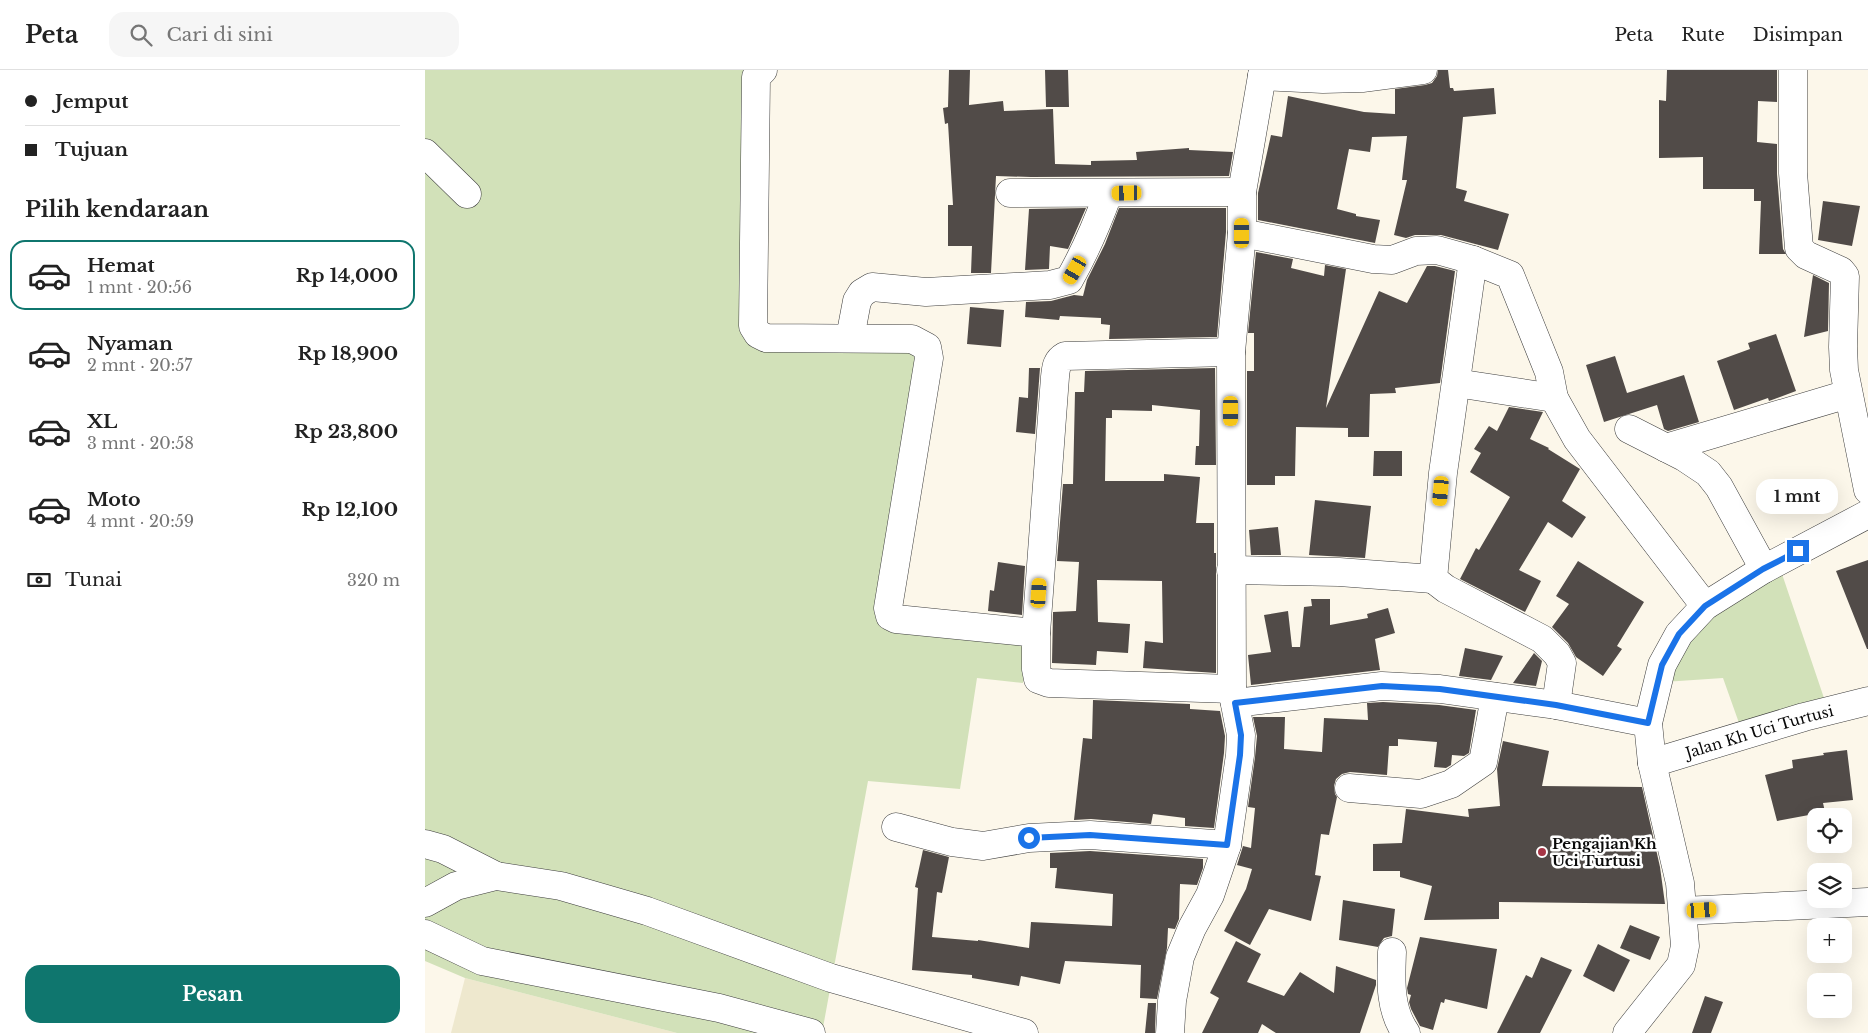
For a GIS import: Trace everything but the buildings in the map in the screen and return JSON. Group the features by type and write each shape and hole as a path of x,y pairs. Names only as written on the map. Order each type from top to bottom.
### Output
{"street":[{"path":"763,70 756,76 753,326 758,334 766,338 912,339 927,347 929,358 888,608 890,616 896,620 1036,633"},
{"path":"1170,1033 1172,1001 1180,957 1209,895 1227,845 1240,755 1241,735 1233,696 1231,352 1242,233 1242,192 1263,73 1323,79 1362,78 1423,70"},
{"path":"1793,70 1793,173 1799,248 1806,255 1841,271 1845,276 1844,370 1868,490"},
{"path":"425,153 467,194"},
{"path":"1010,193 1242,192"},
{"path":"850,338 857,301 862,293 871,287 926,292 1050,285 1069,280 1098,223 1108,194"},
{"path":"1242,233 1373,259 1392,260 1417,251 1437,250 1473,260 1510,275 1549,372 1554,398 1577,439 1705,606"},
{"path":"1433,579 1443,473 1473,260"},
{"path":"1231,352 1065,356 1060,358 1055,377 1036,633 1036,669 1038,679 1049,683 1233,696 1382,686 1440,689 1556,705 1648,723"},
{"path":"1456,383 1554,398"},
{"path":"1665,448 1849,394"},
{"path":"1629,429 1684,457 1708,473 1719,487 1763,569"},
{"path":"1627,1033 1681,965 1685,946 1680,883 1652,763 1648,723 1662,665 1679,634 1705,606 1763,569 1868,514"},
{"path":"1231,570 1339,572 1433,579 1446,589 1542,639 1557,654 1562,663 1556,705"},
{"path":"1349,788 1421,794 1451,784 1483,762 1495,697"},
{"name":"Jalan Kh Uci Turtusi","path":"1652,763 1804,717 1868,701"},
{"path":"896,826 952,842 983,846 1029,838 1090,835 1227,845"},
{"path":"425,844 443,849 496,876 561,886 647,911 831,978 1024,1033"},
{"path":"425,903 456,886 496,876"},
{"path":"1683,911 1868,902"},
{"path":"425,934 482,961 719,1008 811,1033"},
{"path":"1392,952 1391,982 1393,1001 1406,1033"}],"shaded area":[{"path":"465,978 677,1033 451,1033"}],"green space":[{"path":"425,70 747,70 757,346 918,346 881,628 1027,641 1023,683 977,678 960,789 868,781 822,1033 677,1033 465,978 425,961"},
{"path":"1782,574 1825,701 1739,723 1723,678 1664,682 1709,610"}],"place":[{"name":"Pengajian Kh Uci Turtusi","path":"1542,852"}],"route":[{"path":"1029,838 1090,835 1227,845 1240,755 1241,735 1235,703 1382,686 1440,689 1556,705 1648,723 1662,665 1679,634 1705,606 1763,569 1798,551"}]}
